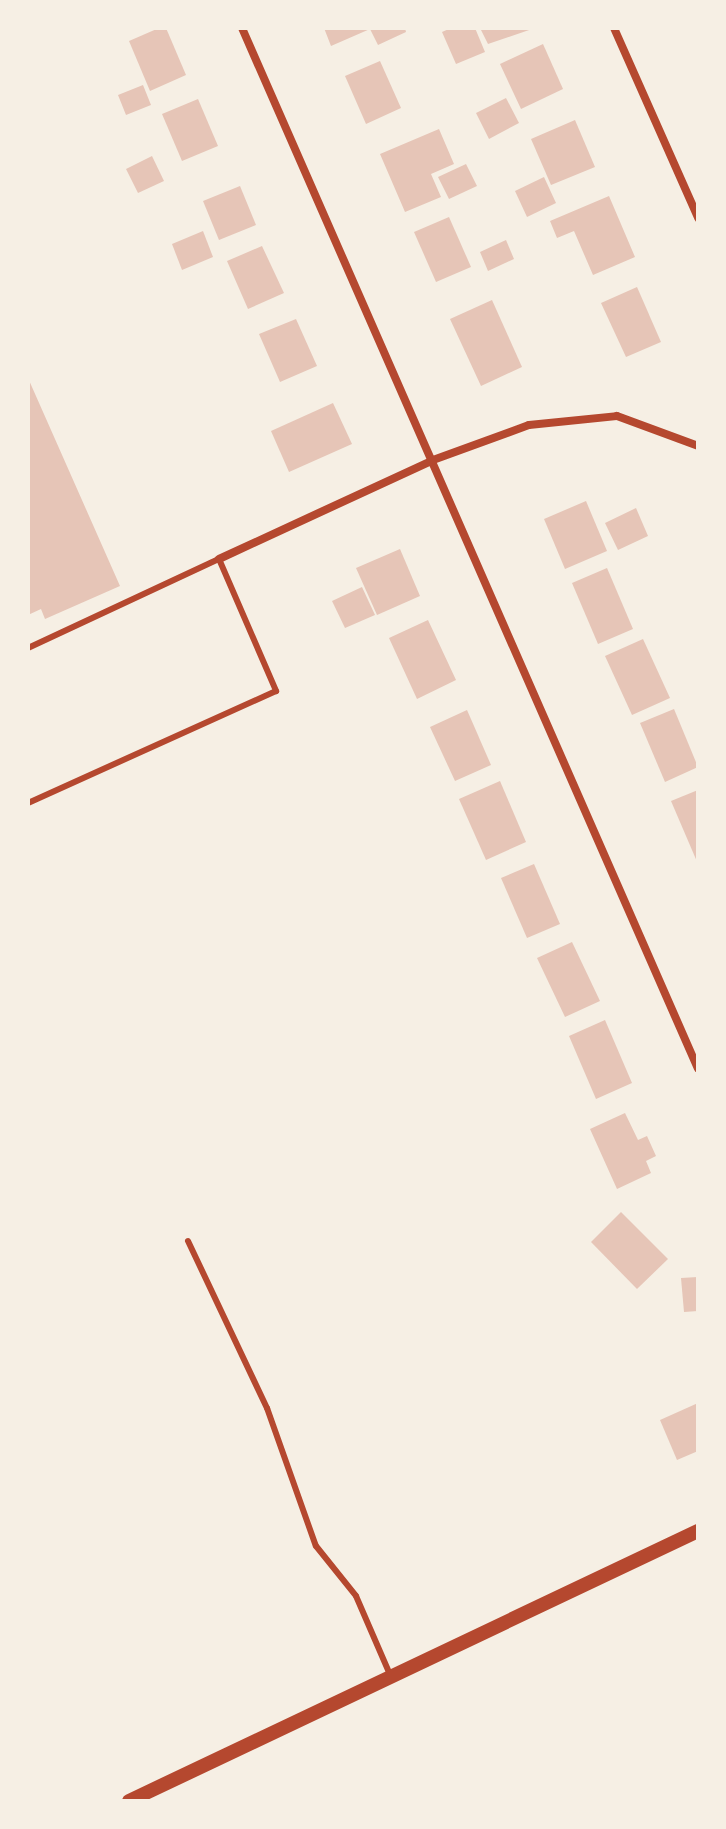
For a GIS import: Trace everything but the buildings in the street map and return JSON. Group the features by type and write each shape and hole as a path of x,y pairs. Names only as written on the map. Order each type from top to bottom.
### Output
{"street":[{"path":"242,28 698,1069"},
{"path":"614,28 698,218"},
{"path":"219,559 433,460 529,425 617,416 698,446"},
{"path":"129,1801 698,1531"}],"lane":[{"path":"28,648 219,559 276,691 28,803"},
{"path":"188,1241 267,1408 316,1546 356,1596 391,1677"}]}
